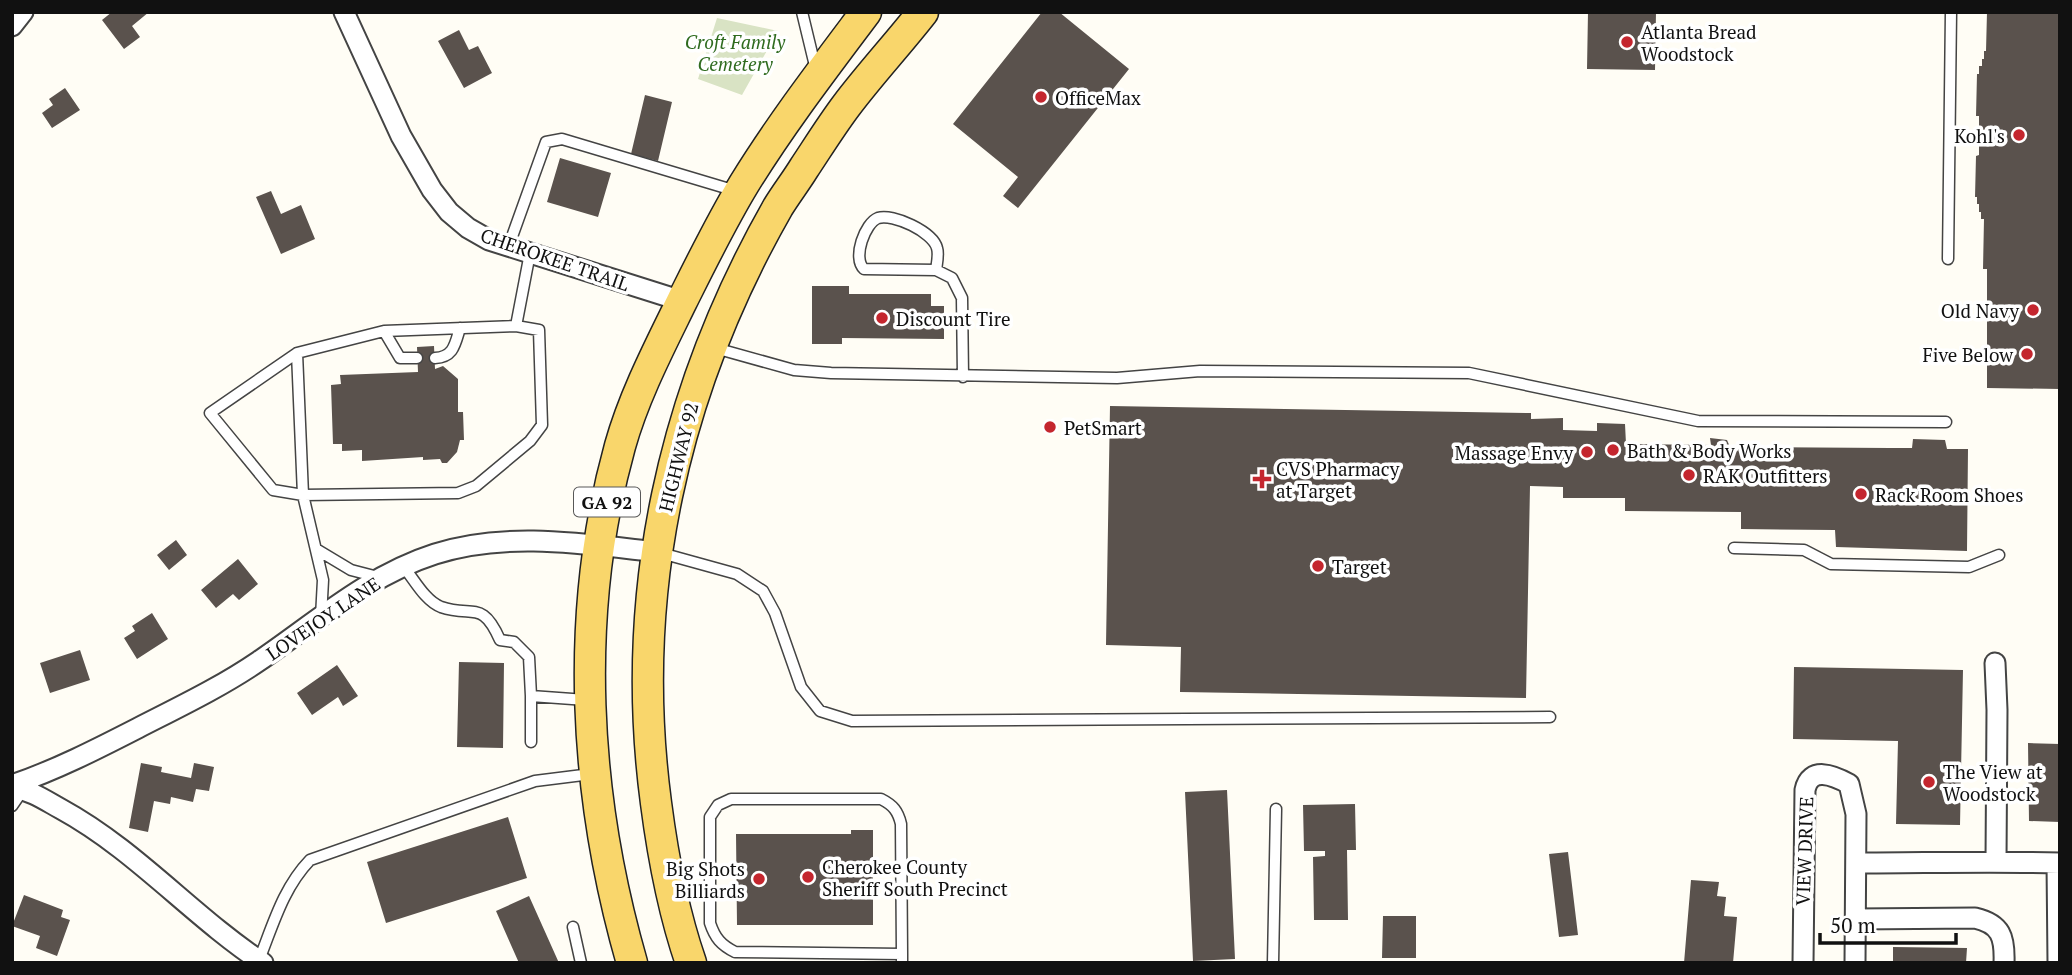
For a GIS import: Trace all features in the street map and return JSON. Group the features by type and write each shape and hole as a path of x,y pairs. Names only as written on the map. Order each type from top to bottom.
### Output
{"main road":[{"name":"GA 92","path":"632,963 609,867 594,774 590,700 593,605 599,545 620,444 658,349 739,192 776,135 866,12"},
{"name":"HIGHWAY 92","path":"691,963 668,883 651,770 648,662 657,552 674,461 688,411 711,347 750,260 779,205 846,106 923,12"}],"street":[{"path":"12,26 23,12"},
{"name":"CHEROKEE TRAIL","path":"344,12 401,136 432,190 449,212 468,229 489,240 682,301"},
{"name":"LOVEJOY LANE","path":"16,787 192,700 256,663 381,578 437,553 474,545 528,542 599,545 657,552"},
{"path":"1995,663 1996,861"},
{"name":"VIEW DRIVE","path":"1803,963 1805,790 1807,781 1814,776 1835,776 1849,784 1856,814 1855,963"},
{"path":"16,787 38,795 104,835 204,919 261,961"},
{"path":"1856,863 2059,863 2058,963"},
{"path":"1856,919 1975,918 1991,922 2001,933 2004,963"}],"lane":[{"path":"802,12 818,76"},
{"path":"1948,259 1951,12"},
{"path":"509,246 546,142 562,139 739,192"},
{"path":"936,270 938,249 931,236 919,228 888,218 880,217 873,221 858,256 859,265 864,269 936,270 952,278 962,298 963,377"},
{"path":"516,326 530,252"},
{"path":"516,326 539,330 542,425 530,441 476,486 458,493 303,495 273,490 210,413 297,353 384,331 516,326"},
{"path":"435,358 444,357 453,350 460,328"},
{"path":"384,331 400,358 417,358"},
{"path":"711,347 794,370 831,373 1117,379 1200,371 1469,373 1698,421 1946,422"},
{"path":"297,353 303,495 323,580 321,617"},
{"path":"1734,548 1804,550 1831,564 1969,567 1999,555"},
{"path":"316,549 351,570 381,578"},
{"path":"657,552 737,574 763,592 775,613 801,687 820,711 852,721 1550,717"},
{"path":"403,566 427,597 440,607 479,612 492,623 500,640 514,642 529,657 531,742"},
{"path":"531,696 590,700"},
{"path":"261,961 287,890 310,860 535,781 594,774"},
{"path":"12,806 16,787"},
{"path":"731,799 881,799 891,804 898,813 901,824 902,959 735,952 724,946 715,937 710,923 710,817 718,805 731,799"},
{"path":"1273,963 1276,809"},
{"path":"573,927 581,963"}],"green space":[{"name":"Croft Family Cemetery","path":"717,18 778,31 742,95 698,79"}],"building":[{"path":"112,12 149,12 132,26 140,37 124,49 102,20"},
{"name":"OfficeMax","path":"1042,12 1059,12 1129,69 1018,208 1003,196 1018,177 953,124"},
{"path":"1588,12 1656,12 1655,70 1587,69"},
{"name":"Kohl's","path":"1987,12 2060,12 2060,389 1987,388 1987,269 1983,269 1984,219 1981,219 1975,197 1976,156 1979,155 1977,74 1986,51"},
{"path":"459,30 469,50 478,46 492,73 464,88 438,41"},
{"path":"65,88 80,110 52,128 42,113 53,105 49,99"},
{"path":"645,95 672,102 658,161 631,154"},
{"path":"560,158 611,173 598,217 547,202"},
{"path":"271,191 281,214 301,205 315,239 281,254 256,197"},
{"path":"812,286 849,286 849,294 931,294 931,306 944,306 944,339 842,338 842,344 812,344"},
{"path":"434,346 435,369 443,366 458,379 458,412 463,412 464,440 460,440 457,452 447,463 442,463 440,459 423,460 423,457 362,461 362,450 342,451 342,444 333,444 331,385 341,384 340,375 418,372 417,347"},
{"name":"Target","path":"1110,406 1531,413 1531,419 1563,418 1563,430 1597,431 1597,423 1625,424 1626,444 1711,445 1710,438 1727,440 1730,447 1912,448 1913,439 1945,440 1947,449 1968,449 1967,551 1836,547 1835,530 1741,529 1741,512 1625,511 1625,498 1563,498 1563,487 1530,486 1526,698 1180,692 1181,647 1106,645"},
{"path":"176,540 187,555 169,570 157,555"},
{"path":"238,559 258,584 239,600 233,594 216,608 201,590"},
{"path":"152,613 168,639 137,659 124,638 135,631 132,626"},
{"path":"80,650 90,680 50,693 40,663"},
{"path":"459,662 504,663 503,748 457,747"},
{"path":"337,665 358,696 343,706 338,697 312,715 297,693"},
{"name":"The View at Woodstock","path":"1794,667 1963,670 1960,825 1896,824 1898,741 1793,739"},
{"name":"The View at Woodstock","path":"2028,743 2060,744 2060,822 2029,821"},
{"path":"141,763 162,767 161,772 191,778 194,763 214,767 209,791 196,789 193,802 171,797 170,804 154,801 148,832 129,828"},
{"path":"1227,790 1235,959 1193,961 1185,792"},
{"path":"1355,804 1356,850 1347,850 1348,920 1314,920 1313,857 1325,856 1325,851 1304,851 1303,805"},
{"path":"508,817 527,878 386,923 367,862"},
{"path":"851,830 873,830 873,925 737,925 736,834 851,834"},
{"path":"1568,852 1578,935 1559,937 1549,854"},
{"path":"1691,880 1719,882 1717,896 1726,897 1724,916 1737,917 1733,963 1684,963"},
{"path":"24,895 63,910 61,917 70,920 57,956 36,948 40,936 12,926"},
{"path":"529,896 559,963 519,963 496,911"},
{"path":"1383,916 1416,916 1416,958 1382,958"},
{"path":"1893,947 1967,948 1966,963 1893,963"}],"place":[{"name":"Atlanta Bread Woodstock","path":"1627,42"},
{"name":"OfficeMax","path":"1041,97"},
{"name":"Kohl's","path":"2019,135"},
{"name":"Old Navy","path":"2033,310"},
{"name":"Discount Tire","path":"882,318"},
{"name":"Five Below","path":"2027,354"},
{"name":"PetSmart","path":"1050,427"},
{"name":"Bath & Body Works","path":"1613,450"},
{"name":"Massage Envy","path":"1587,452"},
{"name":"RAK Outfitters","path":"1689,475"},
{"name":"CVS Pharmacy at Target","path":"1262,479"},
{"name":"Rack Room Shoes","path":"1861,494"},
{"name":"Target","path":"1318,566"},
{"name":"The View at Woodstock","path":"1929,782"},
{"name":"Cherokee County Sheriff South Precinct","path":"808,877"},
{"name":"Big Shots Billiards","path":"759,879"}]}
